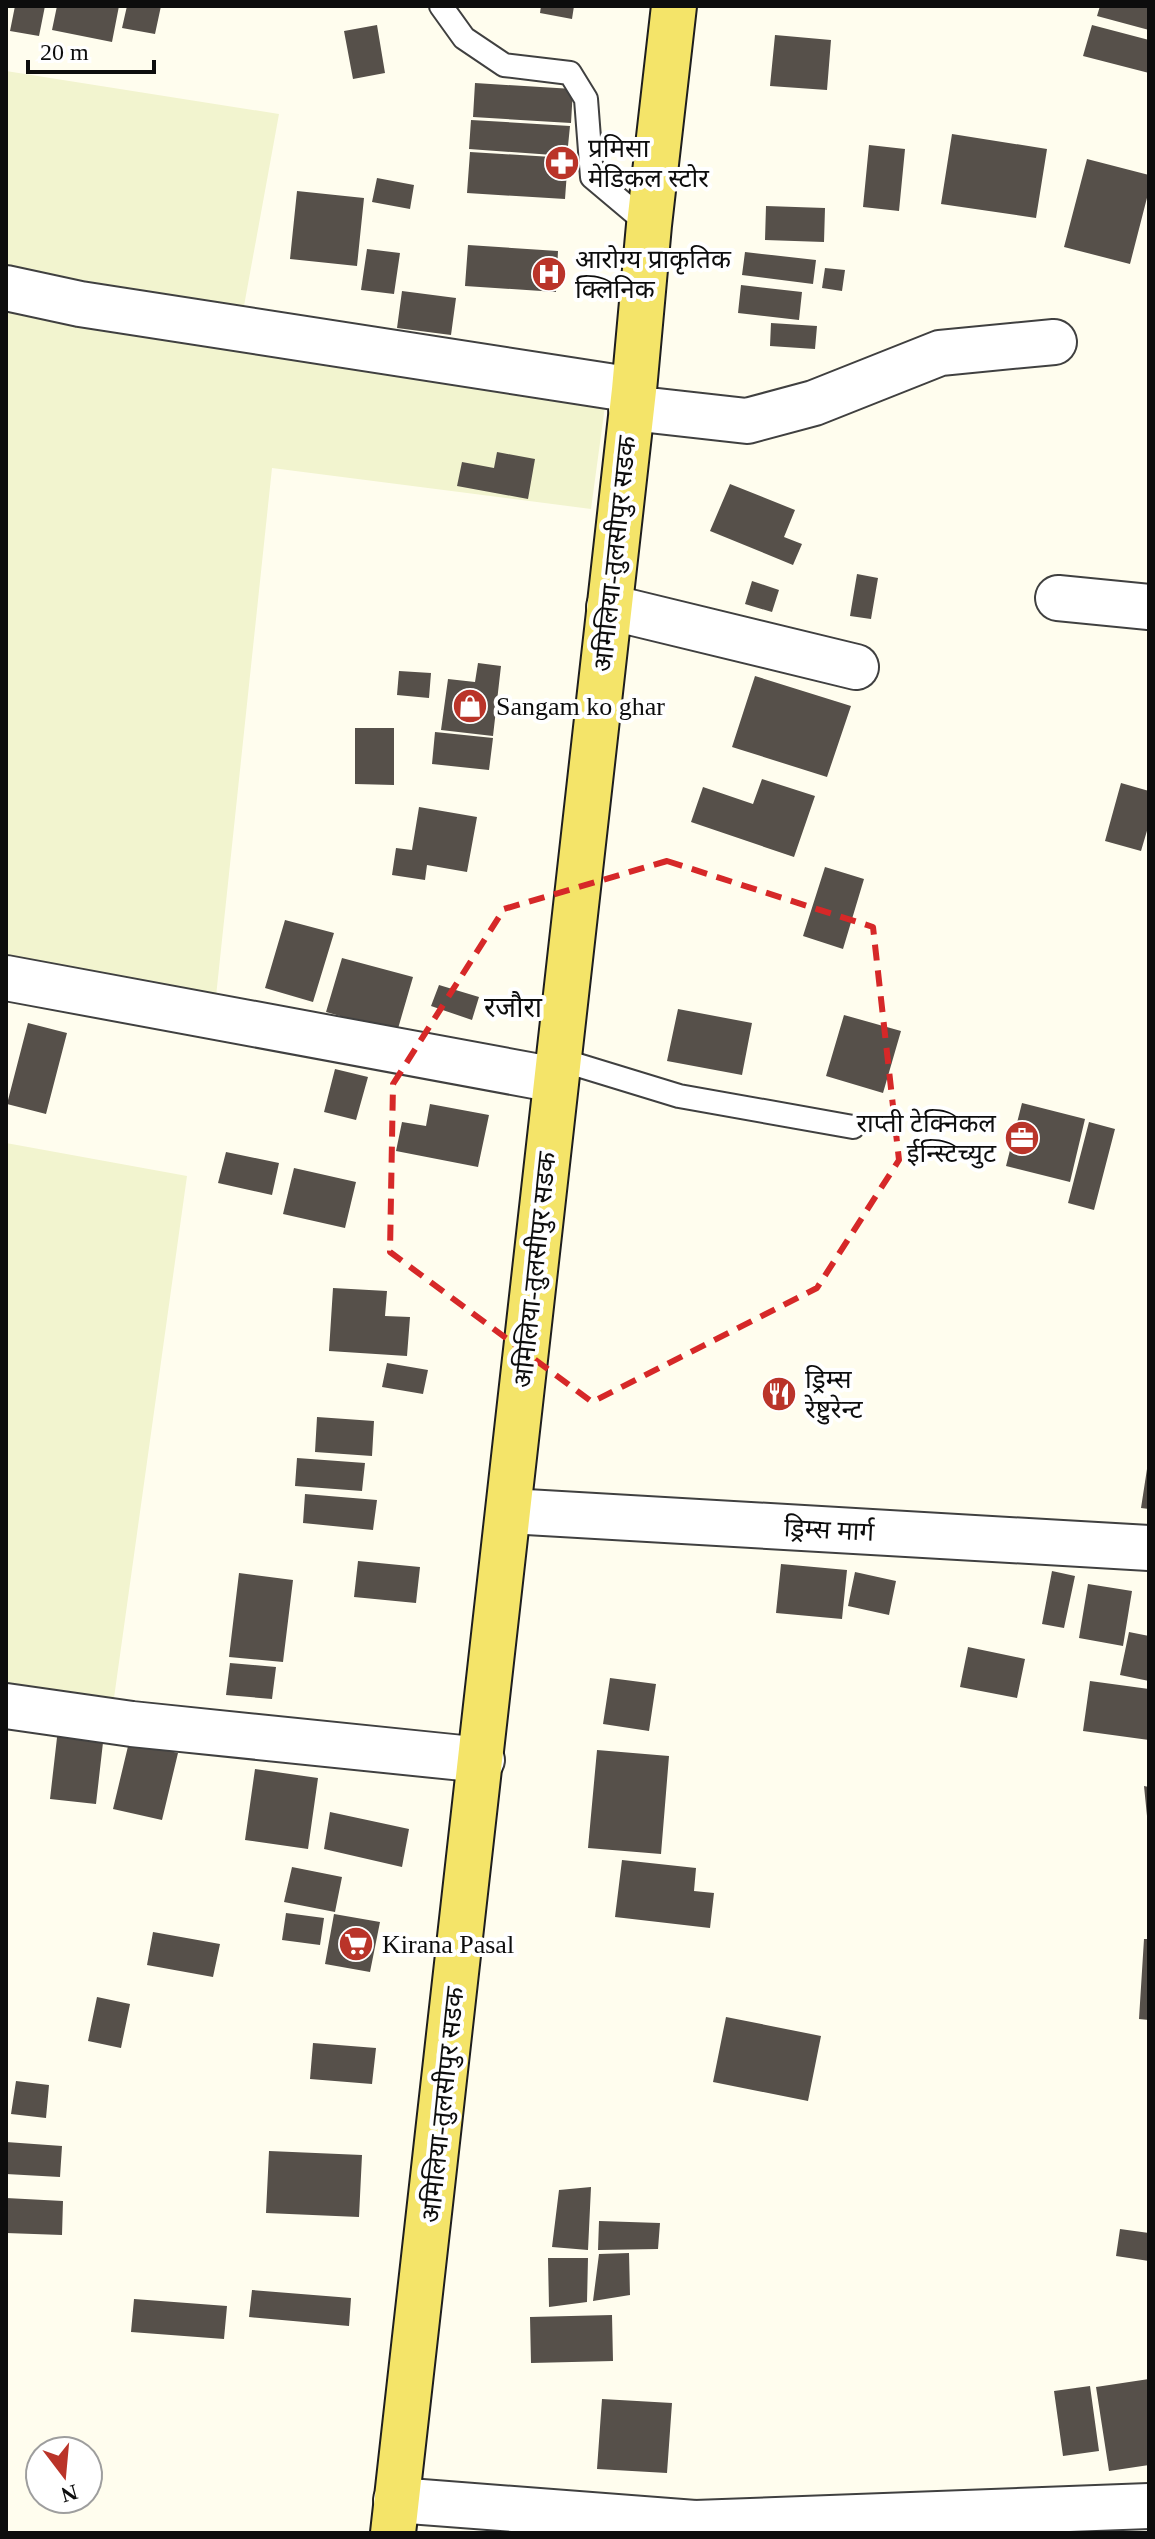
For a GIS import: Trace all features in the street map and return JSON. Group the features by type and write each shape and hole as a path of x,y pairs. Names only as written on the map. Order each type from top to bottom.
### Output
{"main road":[{"name":"अमिलिया-तुलसीपुर सडक","path":"395,2517 482,1760 674,6"}],"street":[{"path":"6,288 80,304 747,421 814,403 940,353 1054,342"},
{"path":"1058,598 1149,607"},
{"path":"609,607 856,667"},
{"path":"6,978 557,1070"},
{"name":"ड्रिम्स मार्ग","path":"509,1511 1149,1548"},
{"path":"6,1706 132,1724 482,1760"},
{"path":"395,2517 695,2523 1149,2506"}],"lane":[{"path":"441,6 464,38 504,65 570,73 586,99 592,177 649,225"},
{"path":"557,1070 679,1096 853,1127"}],"highlighted area":[{"path":"667,861 873,927 899,1160 817,1288 592,1402 390,1252 393,1084 504,909"}],"green space":[{"path":"6,71 279,114 244,306 6,268"},
{"path":"6,312 106,332 605,406 591,509 272,468 215,1006 6,969"},
{"path":"6,1143 187,1176 114,1698 6,1683"}],"building":[{"path":"15,6 45,6 39,36 10,31"},
{"path":"57,6 119,6 112,42 52,30"},
{"path":"127,6 161,6 155,34 122,28"},
{"path":"541,6 574,6 572,19 540,13"},
{"path":"1100,6 1149,6 1149,30 1097,16"},
{"path":"377,25 385,73 353,79 344,31"},
{"path":"1092,25 1149,40 1149,73 1083,56"},
{"path":"775,35 831,40 827,90 770,86"},
{"path":"475,83 573,89 571,123 473,117"},
{"path":"471,120 570,126 567,156 469,149"},
{"path":"952,134 1047,149 1036,218 941,204"},
{"path":"869,145 905,149 899,211 863,207"},
{"path":"470,152 568,158 565,199 467,193"},
{"path":"1087,159 1149,175 1149,190 1130,264 1064,247"},
{"path":"377,178 414,185 410,209 372,202"},
{"path":"297,191 364,198 357,266 290,259"},
{"path":"766,206 825,208 824,242 765,240"},
{"path":"468,245 558,251 556,292 465,286"},
{"path":"367,249 400,253 394,294 361,290"},
{"path":"745,252 816,260 813,284 742,275"},
{"path":"825,268 845,270 842,291 822,288"},
{"path":"741,285 802,292 799,320 738,313"},
{"path":"402,291 456,298 451,335 397,328"},
{"path":"771,323 817,326 815,349 770,346"},
{"path":"497,452 535,459 528,499 457,486 462,462 494,468"},
{"path":"730,484 795,510 784,537 802,544 793,565 710,531"},
{"path":"857,574 878,578 871,619 850,616"},
{"path":"752,581 779,590 772,612 745,604"},
{"name":"Sangam ko ghar","path":"478,663 501,666 493,736 441,730 448,679 475,682"},
{"path":"399,671 431,673 429,698 397,695"},
{"path":"755,676 851,706 827,777 732,747"},
{"path":"355,728 394,728 394,785 355,784"},
{"path":"435,732 493,738 489,770 432,764"},
{"path":"762,779 815,796 794,857 691,822 703,787 753,804"},
{"path":"1121,783 1149,791 1149,824 1141,851 1105,841"},
{"path":"419,807 477,817 467,872 427,865 425,880 392,875 396,848 412,850"},
{"path":"825,867 864,879 843,949 803,936"},
{"path":"285,920 334,933 313,1002 265,988"},
{"path":"342,958 413,977 397,1032 326,1012"},
{"path":"439,985 479,997 472,1020 431,1006"},
{"path":"678,1009 752,1023 742,1075 667,1061"},
{"path":"844,1015 901,1031 883,1093 826,1076"},
{"path":"28,1023 67,1033 46,1114 7,1104"},
{"path":"335,1069 368,1077 356,1120 324,1112"},
{"path":"1022,1103 1085,1119 1070,1182 1006,1166"},
{"path":"430,1104 489,1115 478,1167 396,1151 402,1122 426,1126"},
{"path":"1089,1122 1115,1129 1094,1210 1068,1203"},
{"path":"226,1152 279,1163 272,1195 218,1183"},
{"path":"294,1168 356,1182 345,1228 283,1214"},
{"path":"333,1288 387,1291 385,1316 410,1317 407,1356 329,1351"},
{"path":"387,1363 428,1370 423,1394 382,1387"},
{"path":"317,1417 374,1421 372,1456 315,1452"},
{"path":"297,1458 365,1463 362,1491 295,1486"},
{"path":"1149,1469 1149,1509 1141,1508"},
{"path":"305,1494 377,1500 373,1530 303,1523"},
{"path":"358,1561 420,1567 416,1603 354,1597"},
{"path":"781,1564 847,1570 842,1619 776,1613"},
{"path":"1052,1571 1075,1576 1064,1628 1042,1624"},
{"path":"855,1572 896,1581 889,1615 848,1606"},
{"path":"239,1573 293,1580 283,1662 229,1657"},
{"path":"1088,1584 1132,1591 1123,1646 1079,1638"},
{"path":"1129,1632 1149,1636 1149,1681 1120,1675"},
{"path":"968,1647 1025,1659 1017,1698 960,1687"},
{"path":"230,1663 276,1667 272,1699 226,1695"},
{"path":"610,1678 656,1684 649,1731 603,1724"},
{"path":"1090,1681 1149,1689 1149,1740 1083,1731"},
{"path":"59,1720 105,1725 96,1804 50,1799"},
{"path":"129,1742 178,1753 162,1820 113,1809"},
{"path":"597,1750 669,1756 661,1854 588,1848"},
{"path":"255,1769 318,1778 308,1849 245,1840"},
{"path":"1144,1786 1149,1787 1149,1816 1147,1816"},
{"path":"330,1812 409,1829 402,1867 324,1849"},
{"path":"622,1860 696,1868 694,1891 714,1893 710,1928 615,1917"},
{"path":"292,1867 342,1877 335,1912 284,1902"},
{"path":"286,1913 324,1918 320,1945 282,1940"},
{"path":"334,1914 380,1922 370,1972 325,1964"},
{"path":"153,1932 220,1944 213,1977 147,1965"},
{"path":"1144,1939 1149,1939 1149,2020 1139,2019"},
{"path":"97,1997 130,2004 121,2048 88,2041"},
{"path":"726,2017 821,2036 808,2101 713,2082"},
{"path":"313,2043 376,2048 372,2084 310,2079"},
{"path":"16,2081 49,2085 46,2118 11,2114"},
{"path":"6,2142 62,2146 60,2177 6,2174"},
{"path":"269,2151 362,2155 359,2217 266,2213"},
{"path":"591,2187 588,2250 552,2247 559,2190"},
{"path":"6,2198 63,2201 62,2235 6,2233"},
{"path":"599,2221 660,2223 658,2249 598,2250"},
{"path":"1120,2229 1149,2233 1149,2261 1116,2256"},
{"path":"629,2253 630,2295 593,2301 599,2254"},
{"path":"548,2258 588,2258 587,2302 549,2307"},
{"path":"252,2290 351,2298 349,2326 249,2317"},
{"path":"134,2299 227,2306 224,2339 131,2332"},
{"path":"612,2315 613,2361 531,2363 530,2317"},
{"path":"1149,2379 1149,2465 1109,2471 1096,2387"},
{"path":"1090,2386 1099,2451 1063,2456 1054,2391"},
{"path":"602,2399 672,2403 667,2473 597,2469"}],"place":[{"name":"प्रमिसा मेडिकल स्टोर","path":"562,163"},
{"name":"आरोग्य प्राकृतिक क्लिनिक","path":"549,274"},
{"name":"Sangam ko ghar","path":"470,706"},
{"name":"राप्ती टेक्निकल ईन्स्टिच्युट","path":"1022,1138"},
{"name":"ड्रिम्स रेष्टुरेन्ट","path":"779,1394"},
{"name":"Kirana Pasal","path":"356,1944"}],"district":[{"name":"रजौरा","path":"513,1007"}]}
